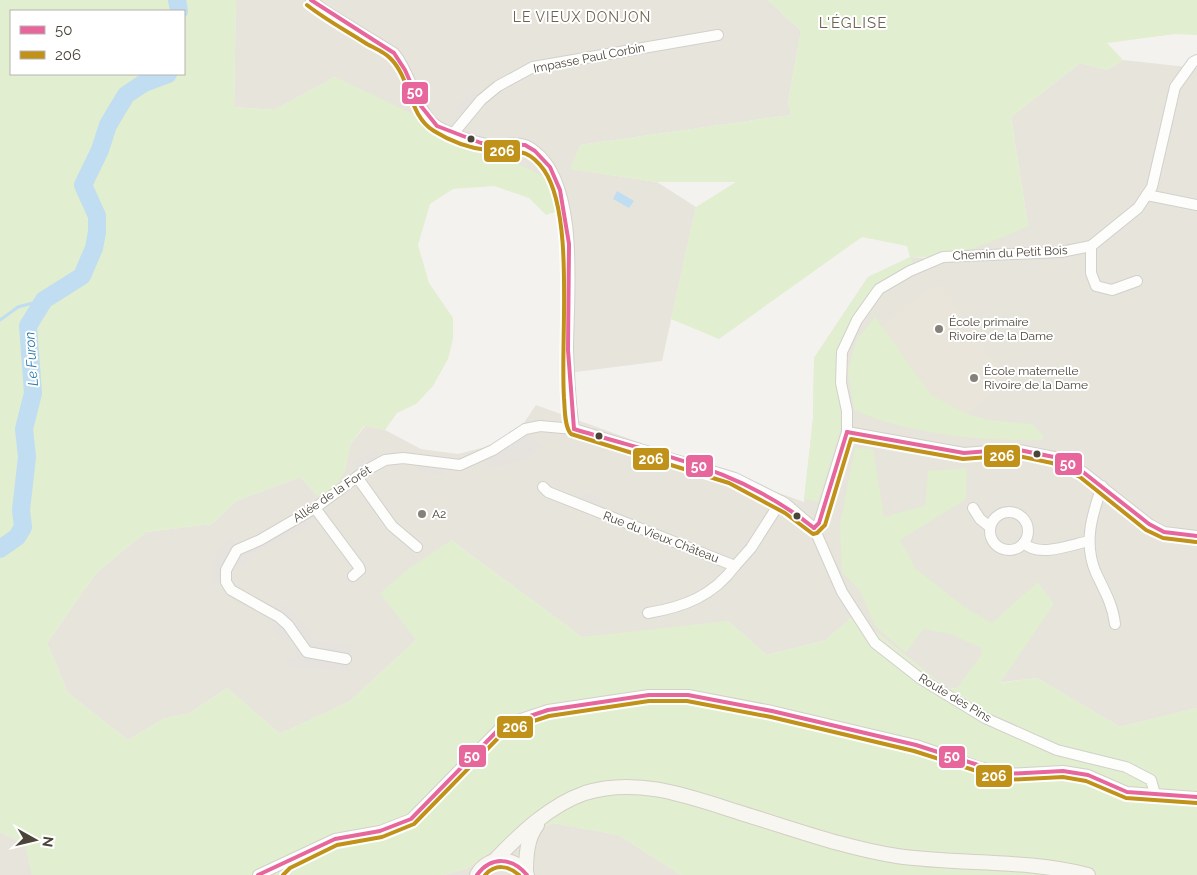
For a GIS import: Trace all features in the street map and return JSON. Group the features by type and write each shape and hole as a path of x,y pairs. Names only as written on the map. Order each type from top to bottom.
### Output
{"main road":[{"path":"476,875 546,813 585,794 607,789 655,788 694,798 842,844 897,856 1058,867 1088,875"},
{"path":"526,874 526,855 532,831 546,813"},
{"path":"495,860 507,860 518,864 526,874"}],"street":[{"path":"311,0 394,53 402,62 426,114 443,130 495,145 520,143 535,150 548,166 562,197 569,236 568,349 574,429 735,478 780,501 814,528"},
{"name":"Impasse Paul Corbin","path":"456,134 457,129 481,100 498,86 533,67 718,35"},
{"name":"Chemin du Petit Bois","path":"814,528 819,523 847,432 847,411 842,383 842,352 857,320 879,289 910,271 942,257 1061,252 1091,246 1138,208 1152,187 1175,87 1197,60"},
{"path":"1147,195 1197,205"},
{"path":"1091,246 1091,273 1096,286 1112,290 1137,281"},
{"name":"Allée de la Forêt","path":"346,659 314,655 303,650 288,625 279,617 231,590 226,582 226,570 238,550 260,540 316,508 377,464 394,458 460,465 493,450 525,429 534,427 574,429"},
{"path":"847,432 964,453 1014,449 1037,452 1054,457 1102,486 1149,524 1164,532 1197,536"},
{"path":"357,477 392,526 417,547"},
{"path":"1102,486 1095,505 1089,541 1095,570 1114,609 1115,624"},
{"name":"Rue du Vieux Château","path":"543,487 548,492 734,566 751,548 780,501"},
{"path":"316,508 359,567 360,570 353,576"},
{"path":"973,508 980,519 990,526"},
{"path":"1013,513 1020,516 1027,529 1024,543 1011,550 997,546 990,534 990,526 999,515 1013,513"},
{"name":"Route des Pins","path":"814,528 842,592 874,643 921,679 985,718 1057,750 1126,767 1151,780 1155,794"},
{"path":"1024,543 1030,550 1038,551 1089,541"},
{"path":"648,613 682,605 706,594 718,586 734,566"},
{"path":"258,875 269,868 286,863 335,839 380,831 411,819 425,807 503,725 548,710 650,695 688,695 772,711 916,745 976,766 1006,774 1064,771 1088,774 1127,792 1197,797"},
{"path":"275,875 286,863"}],"shaded area":[{"path":"236,0 768,0 801,31 788,102 791,115 580,145 571,169 657,182 696,207 662,361 568,373 561,210 335,77 274,110 234,107"},
{"path":"1123,60 1197,68 1197,708 1120,727 1037,678 948,689 854,615 826,640 767,655 728,621 666,630 582,637 451,540 416,640 350,701 280,734 227,688 190,713 163,719 128,740 68,693 47,643 97,572 146,532 212,524 236,501 300,477 318,496 345,471 350,445 365,426 385,430 421,449 458,454 493,445 519,430 536,405 804,502 813,419 814,358 868,277 911,257 925,258 1028,226 1011,117 1080,63 1107,70"},
{"path":"472,91 478,96 461,115 455,109"},
{"path":"940,284 1007,380 967,414 932,407 873,335 908,303"},
{"path":"525,429 541,447 527,459 503,466 486,467 480,457"},
{"path":"375,450 379,456 348,480 346,478 358,468 353,462"},
{"path":"418,463 445,467 444,475 417,471"},
{"path":"582,492 602,499 599,507 579,500"},
{"path":"307,515 312,525 250,555 243,566 235,562 245,547"},
{"path":"230,538 236,545 221,564 219,585 212,586 213,560"},
{"path":"277,603 293,612 314,639 320,642 351,645 349,672 285,666 286,658 295,658 296,647 290,637 284,641 271,628 275,621 274,609"},
{"path":"553,823 619,835 681,875 444,875 468,868 503,843"},
{"path":"0,832 26,844 32,875 0,875"}],"green space":[{"path":"0,0 236,0 234,107 274,110 335,77 543,176 561,210 546,215 529,198 494,186 453,189 430,204 418,245 429,283 453,318 453,339 448,359 433,386 416,404 397,413 385,430 364,426 350,445 345,471 335,488 318,496 300,477 236,501 212,524 146,532 97,572 47,643 68,693 128,740 163,719 190,713 227,688 280,734 350,701 416,640 380,593 407,570 451,540 582,637 728,621 767,655 826,640 854,615 948,689 957,688 981,655 982,648 950,634 923,629 906,653 875,626 860,591 842,572 840,525 855,448 873,449 884,517 925,506 928,471 967,468 966,499 900,540 916,569 966,608 992,623 1038,582 1054,604 1000,683 1037,678 1120,727 1197,708 1197,875 681,875 619,835 553,823 503,843 468,868 444,875 32,875 25,844 0,832"},
{"path":"768,0 1197,0 1197,35 1175,34 1107,43 1123,60 1107,70 1080,63 1011,117 1028,226 986,244 957,253 942,256 911,257 913,264 876,286 839,357 841,428 818,502 804,499 813,419 814,358 868,277 910,257 907,246 862,237 719,339 671,319 696,207 736,182 657,182 570,169 580,145 791,115 788,102 801,31"},
{"path":"875,317 931,395 967,414 987,420 1032,424 1043,436 1043,440 972,438 947,435 876,419 854,410 848,371 856,341"}],"water":[{"path":"617,191 634,201 629,208 613,199"}],"waterway":[{"name":"Le Furon","path":"177,0 179,10"},
{"name":"Le Furon","path":"0,549 17,537 23,527 21,510 27,457 24,429 33,393 28,326 44,300 82,276 94,248 97,216 83,185 100,150 108,125 126,95 144,83 165,75"},
{"path":"0,320 18,307 44,300"}],"transit line":[{"name":"50","path":"311,0 394,53 405,70 421,106 437,126 481,143 525,145 535,151 550,167 560,190 569,244 568,350 574,429"},
{"name":"206","path":"307,5 329,21 390,58 397,66 419,116 434,131 453,141 474,148 524,153 530,156 544,170 554,190 560,216 564,279 564,398 566,422 571,434 729,483 785,513 813,534 817,533 825,525 851,439 963,459 1014,455 1052,463 1080,477 1146,530 1163,538 1196,542"},
{"name":"50","path":"574,429 669,456 729,477 758,491 814,528"},
{"name":"50","path":"847,432 964,453 1014,449 1054,457 1083,472 1149,524 1164,532 1197,536"},
{"name":"50","path":"814,528 819,523 847,432"},
{"name":"50","path":"258,875 335,839 380,831 411,819 503,725 548,710 649,695 688,695 772,711 916,745 1006,774 1063,771 1088,775 1127,792 1197,797"},
{"name":"206","path":"283,875 290,868 337,845 382,837 414,824 506,730 549,716 649,701 687,701 771,717 914,751 1005,780 1063,777 1086,781 1126,798 1197,803"},
{"name":"50","path":"477,875 489,864 502,861 515,865 527,875"},
{"name":"206","path":"485,875 493,869 502,867 510,869 519,875"}],"place":[{"name":"École primaire Rivoire de la Dame","path":"939,329"},
{"name":"École maternelle Rivoire de la Dame","path":"974,378"},
{"name":"A2","path":"422,514"}],"district":[{"name":"LE VIEUX DONJON","path":"582,17"},
{"name":"L'ÉGLISE","path":"853,23"}]}
